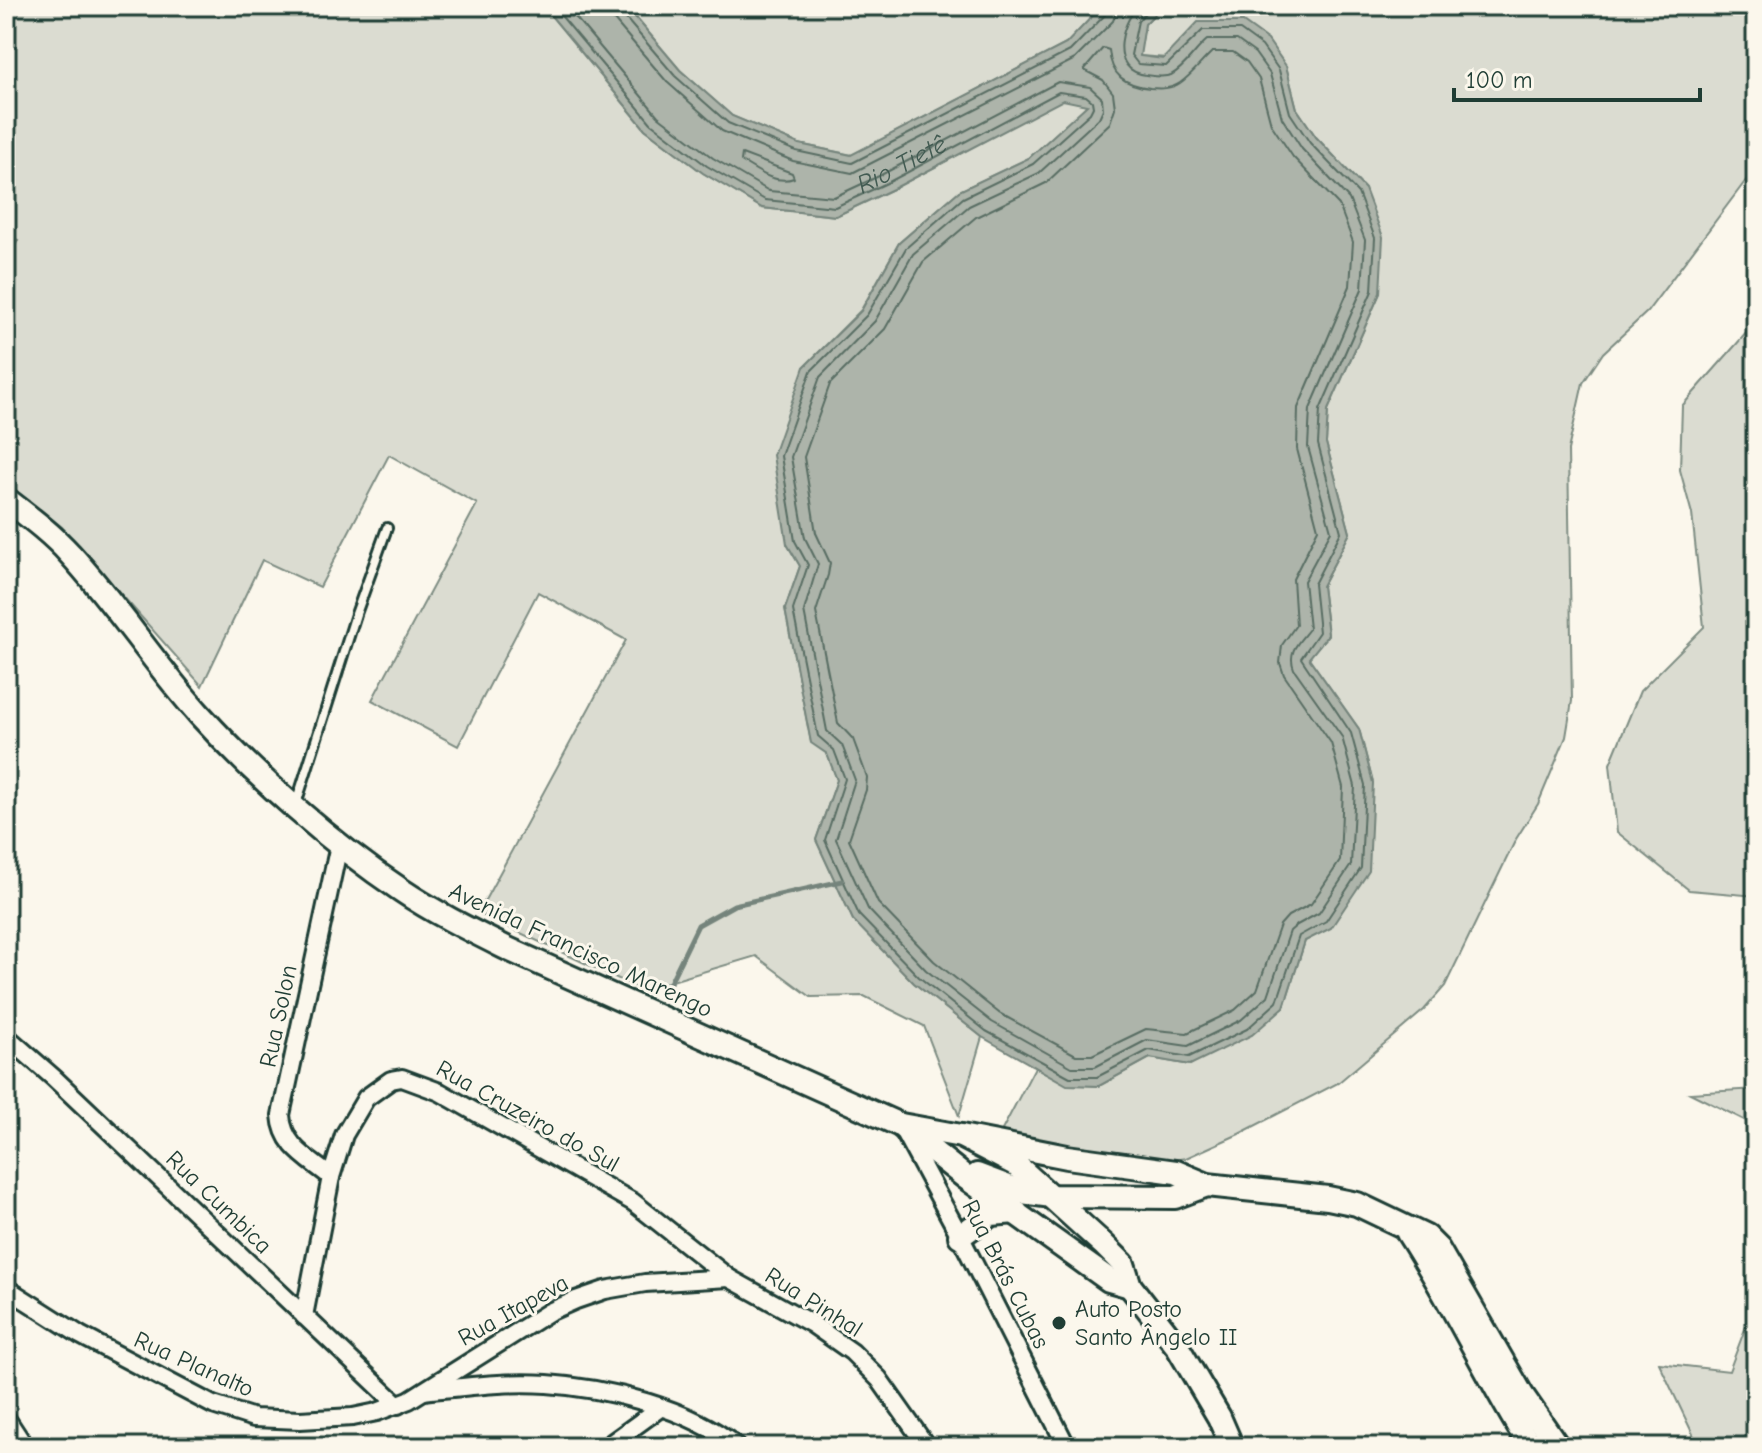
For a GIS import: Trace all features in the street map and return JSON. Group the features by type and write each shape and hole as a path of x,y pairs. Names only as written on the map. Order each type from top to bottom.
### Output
{"main road":[{"name":"Avenida Francisco Marengo","path":"6,499 69,553 200,715 339,845 402,891 508,949 900,1125 961,1136 1015,1164 1123,1264 1130,1286 1177,1346 1219,1417 1232,1447"},
{"name":"Avenida Francisco Marengo","path":"900,1125 943,1160 1109,1280 1130,1286"},
{"path":"961,1136 1067,1157 1176,1172 1207,1185 1328,1198 1367,1208 1403,1225 1426,1237 1438,1249 1522,1395 1558,1447"},
{"path":"943,1160 997,1184 1022,1192 1052,1196 1175,1197 1207,1185"},
{"path":"1086,1230 1104,1197"},
{"path":"960,1236 991,1214 1016,1212"},
{"path":"1403,1225 1531,1447"},
{"path":"1502,1401 1518,1447"}],"street":[{"name":"Rua Solon","path":"331,1177 287,1140 282,1130 281,1115 339,845"},
{"name":"Rua Cumbica","path":"6,1036 398,1405"},
{"name":"Rua Cruzeiro do Sul","path":"304,1316 331,1177 344,1135 366,1098 391,1080 402,1078 417,1081 467,1107 633,1202 729,1278"},
{"name":"Rua Brás Cubas","path":"900,1125 1067,1447"},
{"name":"Rua Itapeva","path":"421,1390 549,1312 576,1300 605,1290 645,1283 729,1278"},
{"name":"Rua Pinhal","path":"729,1278 812,1324 852,1352 879,1379 927,1447"},
{"name":"Rua Planalto","path":"6,1288 144,1371 213,1405 254,1418 300,1420 353,1417 398,1405 421,1390 545,1384 628,1398 660,1408"},
{"path":"606,1447 660,1408 709,1427 737,1447"},
{"path":"6,1418 25,1447"}],"lane":[{"path":"295,806 356,614 387,528"}],"shaded area":[{"path":"6,6 543,6 645,129 703,173 762,208 836,216 1063,99 1088,105 1029,158 959,191 899,243 861,310 804,367 787,544 800,566 785,609 811,742 827,753 837,780 816,840 853,920 914,983 982,1037 959,1116 924,1026 864,996 811,997 756,956 642,990 478,913 626,640 538,592 458,746 372,700 477,504 389,455 320,587 262,560 202,686 62,527 6,483 6,263 18,240 6,235"},
{"path":"626,6 1102,6 1066,44 852,155 799,144 732,116 680,70"},
{"path":"1162,6 1756,6 1756,167 1647,312 1603,353 1583,383 1568,450 1572,701 1566,737 1538,804 1516,839 1445,986 1424,1010 1338,1083 1239,1134 1186,1158 1173,1160 1108,1155 999,1136 1035,1067 1067,1084 1099,1086 1150,1058 1190,1065 1284,1007 1305,941 1331,927 1373,783 1359,729 1309,658 1328,634 1322,586 1350,533 1326,443 1328,410 1380,293 1365,189 1316,137 1297,109 1286,66 1139,56 1145,24"},
{"path":"1756,322 1756,896 1689,890 1617,832 1610,764 1640,691 1704,627 1692,514 1680,470 1682,406"},
{"path":"1756,1089 1756,1126 1690,1093"},
{"path":"1756,1300 1756,1447 1699,1447 1659,1363 1729,1371"}],"water":[{"name":"Rio Tietê","path":"543,6 626,6 680,70 732,116 799,144 851,155 1066,44 1102,6 1162,6 1145,24 1140,56 1163,59 1198,22 1243,22 1268,40 1286,66 1297,109 1316,137 1365,189 1383,237 1380,293 1328,410 1326,443 1350,533 1322,586 1328,635 1309,658 1359,729 1373,783 1369,871 1331,928 1305,941 1284,1007 1252,1035 1190,1065 1150,1058 1099,1086 1067,1085 982,1037 914,983 853,920 816,840 837,780 827,754 811,743 785,609 800,566 787,544 773,455 804,367 861,311 899,243 959,191 1029,158 1087,105 1063,100 836,216 762,208 703,173 645,129"}],"waterway":[{"path":"665,993 698,925 734,905 842,881"}],"place":[{"name":"Auto Posto Santo Ângelo II","path":"1059,1323"}]}
